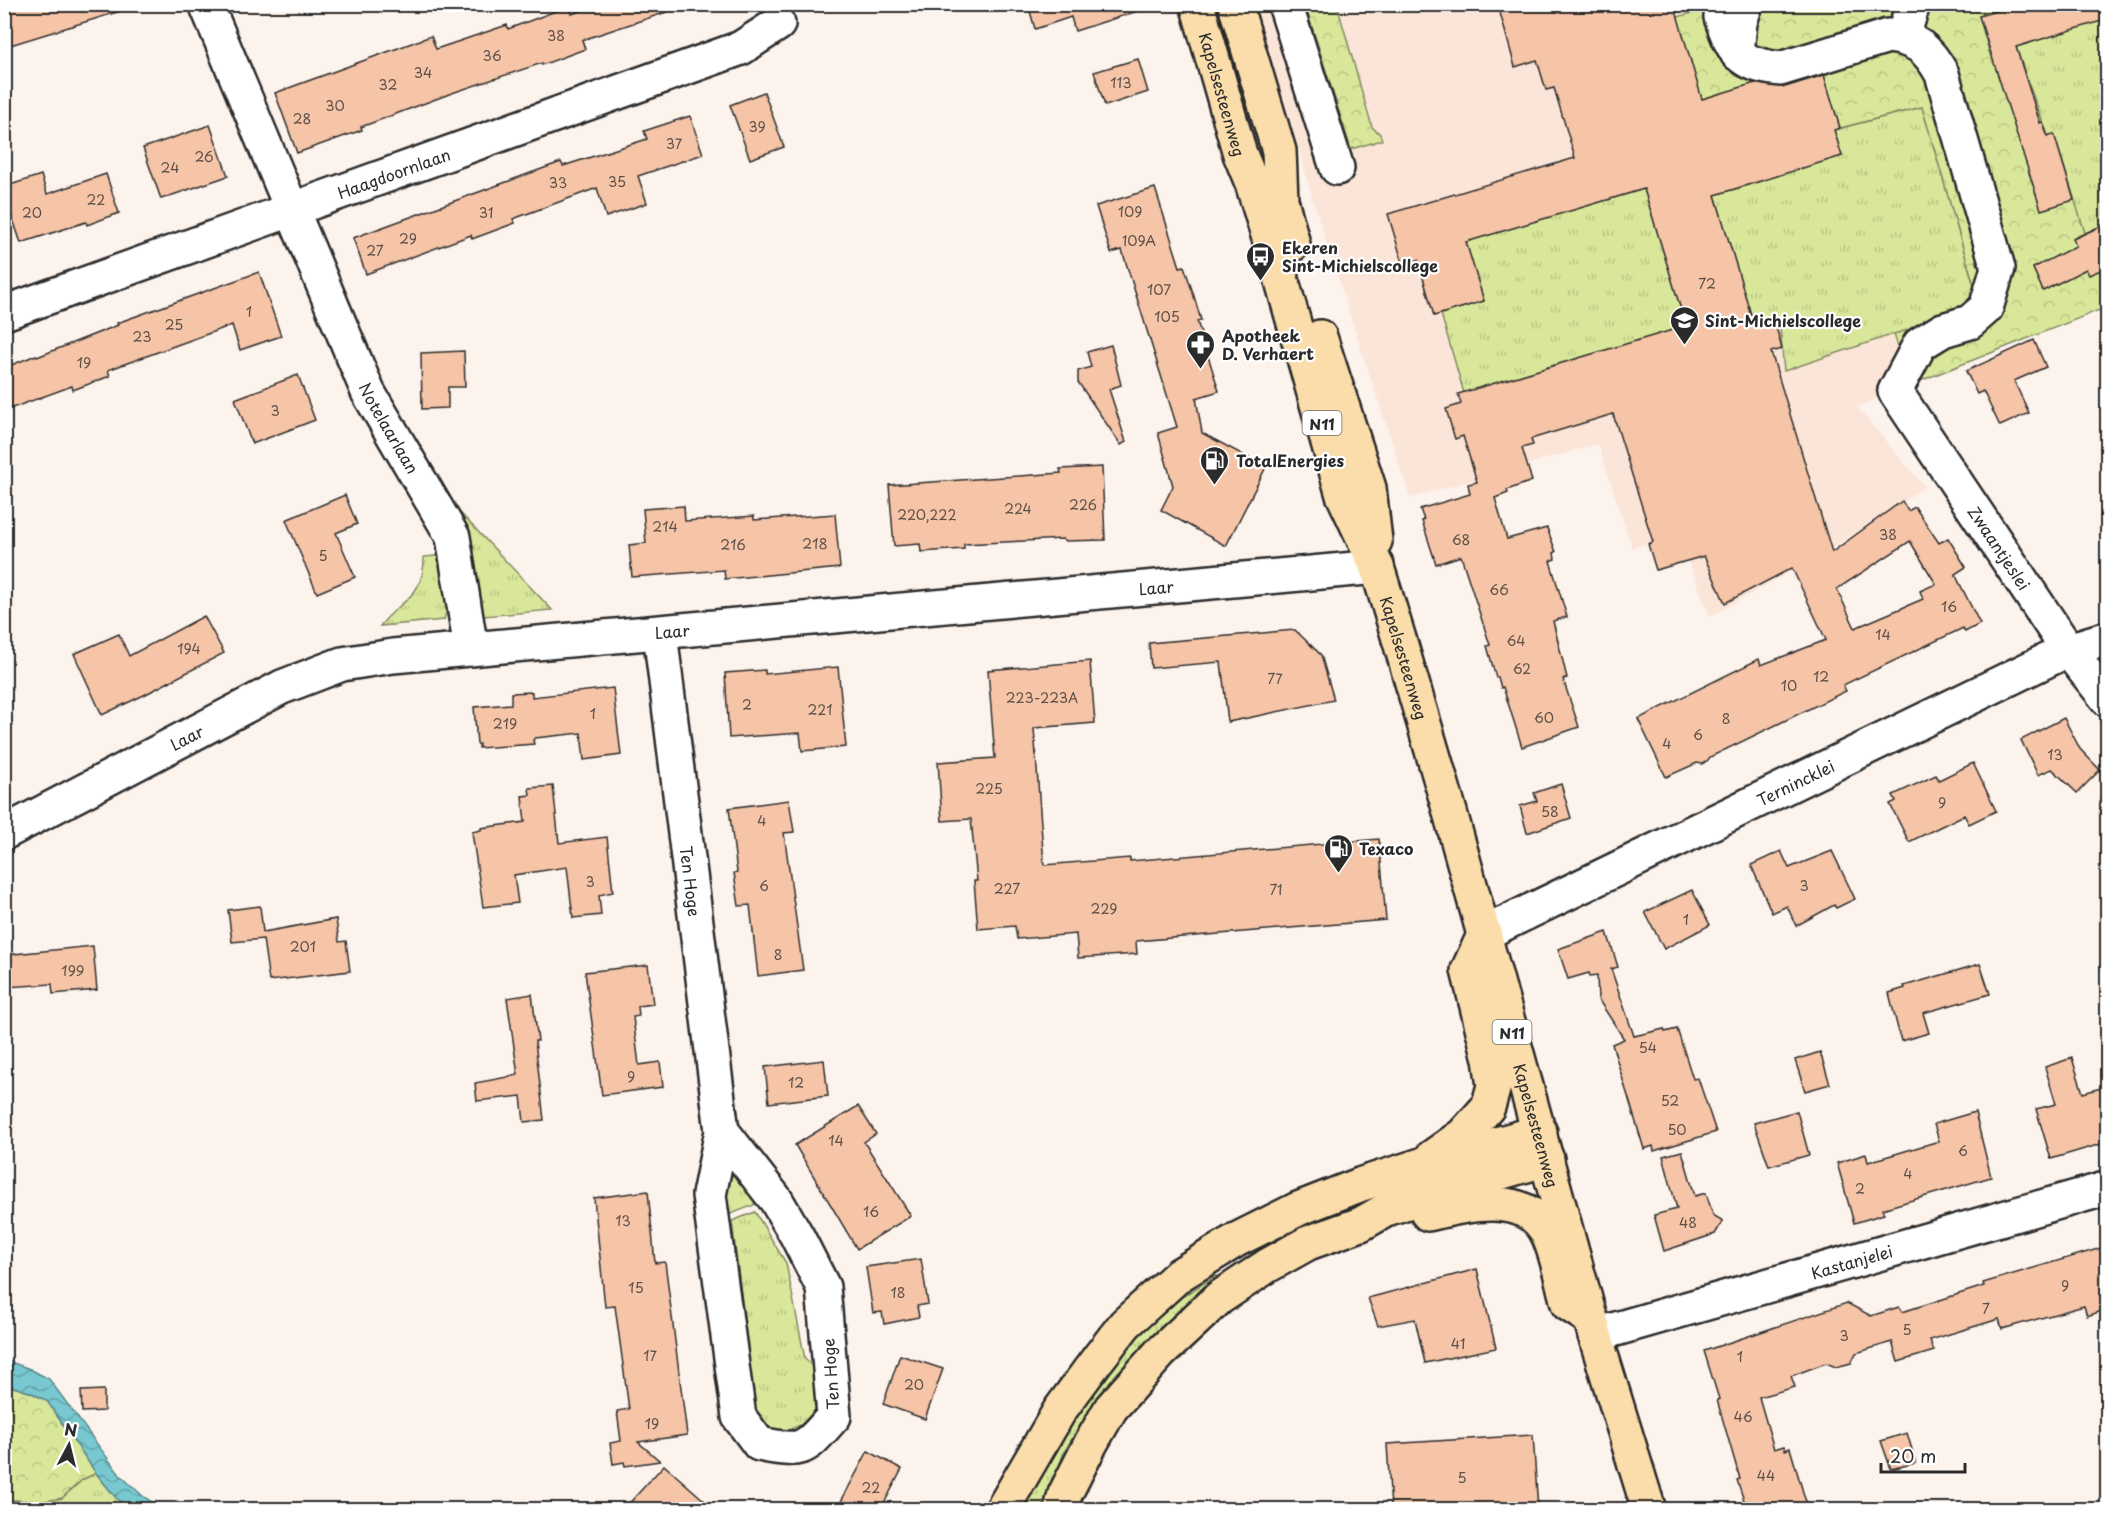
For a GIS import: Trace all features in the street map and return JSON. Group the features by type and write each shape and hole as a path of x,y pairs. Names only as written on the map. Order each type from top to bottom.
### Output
{"main road":[{"name":"Kapelsesteenweg","path":"1197,4 1240,154 1267,184 1342,495 1377,567 1485,933 1593,1327 1650,1509"},
{"name":"Kapelsesteenweg","path":"1235,4 1279,151 1267,184"},
{"path":"1421,1165 1463,1135 1488,1107 1494,1086 1490,1059 1468,970 1485,933"},
{"path":"1002,1509 1060,1410 1097,1360 1125,1324 1179,1275 1238,1239 1298,1209 1362,1184 1421,1165 1544,1146"},
{"path":"1061,1509 1065,1494 1112,1408 1161,1353 1219,1298 1308,1243 1361,1224 1389,1208 1485,1177 1544,1146"},
{"path":"1361,1224 1392,1224 1460,1206 1493,1203 1516,1207 1536,1217 1548,1235 1568,1304 1593,1327"}],"street":[{"name":"Notelaarlaan","path":"206,4 368,392 453,537 471,649"},
{"path":"1285,4 1337,168"},
{"path":"1734,11 1740,22 1737,53 1746,60 1763,67 1780,69 1888,36 1904,38 1912,4"},
{"name":"Haagdoornlaan","path":"4,313 741,48 778,24"},
{"name":"Zwaantjeslei","path":"1904,38 1920,46 1932,57 1941,74 1998,268 1986,308 1970,322 1943,330 1920,344 1895,391 2068,650 2108,700"},
{"name":"Laar","path":"4,833 282,687 342,664 393,656 1377,567"},
{"name":"Ten Hoge","path":"660,633 722,1131 709,1195 739,1417 759,1444 791,1450 810,1444 834,1416 823,1287 776,1200 722,1131"},
{"name":"Ternincklei","path":"1485,933 2068,650 2108,638"},
{"name":"Kastanjelei","path":"1593,1327 2108,1188"}],"shaded area":[{"name":"Sint-Michielscollege","path":"1252,5 2107,5 2107,307 1857,407 1925,487 1830,549 1710,617 1678,535 1632,548 1598,444 1410,498 1320,224 1295,136"}],"green space":[{"path":"1705,4 2020,5 1979,16 1990,55 2016,47 2047,136 2054,134 2085,233 2073,238 2076,246 2033,268 2043,291 2086,269 2107,267 2107,307 1910,385 1894,334 1981,309 1922,107 1840,128 1820,64 1699,100 1671,19 1706,9"},
{"path":"1305,5 1337,5 1372,127 1380,134 1382,140 1351,149"},
{"path":"2107,19 2107,223 2085,233 2016,47"},
{"path":"1922,107 1981,310 1894,334 1784,371 1777,318 1754,325 1715,195 1842,156 1834,130"},
{"path":"1644,189 1686,326 1677,329 1682,347 1464,393 1441,314 1484,301 1466,242"},
{"path":"449,501 552,610 484,616 480,610"},
{"path":"424,557 440,557 446,589 447,605 444,620 380,626 415,590 423,571"},
{"path":"730,1175 738,1175 756,1194 754,1205 731,1214 720,1207"},
{"path":"755,1212 786,1263 805,1359 815,1369 821,1400 817,1410 806,1423 788,1430 778,1431 752,1416 745,1378 749,1359 732,1221"},
{"path":"1217,1275 1156,1333 1100,1393 1064,1452 1044,1509 1022,1510 1053,1448 1118,1356 1182,1297"},
{"path":"4,1384 32,1393 47,1401 96,1473 82,1480 62,1498 38,1502 5,1499"},
{"path":"96,1473 116,1498 129,1509 5,1510 5,1499 37,1502 62,1498 82,1480"}],"water":[{"path":"5,1360 49,1379 120,1475 144,1497 163,1509 129,1509 116,1498 96,1473 47,1401 5,1384"}],"building":[{"path":"4,4 123,4 124,10 4,47"},
{"path":"599,4 675,4 676,9 582,40 585,49 452,93 361,127 362,130 297,153 275,93 431,36 436,49 507,25 508,29 569,6 572,14"},
{"path":"1028,4 1143,4 1144,9 1075,31 1071,17 1035,29"},
{"path":"1515,4 1674,4 1702,99 1755,83 1785,87 1824,75 1840,128 1834,130 1842,156 1715,195 1754,325 1774,319 1782,349 1771,352 1832,552 1902,501 1908,511 1915,507 1939,543 1948,538 1966,567 1955,574 1980,624 1965,632 1963,628 1843,685 1846,691 1710,757 1702,764 1697,763 1666,777 1638,719 1759,659 1761,665 1826,640 1792,568 1725,603 1704,556 1656,570 1648,544 1653,542 1613,414 1531,439 1533,445 1522,448 1532,481 1507,490 1508,493 1495,498 1507,539 1547,528 1556,552 1554,553 1555,559 1550,561 1567,617 1553,621 1567,678 1563,679 1579,727 1522,747 1503,687 1501,688 1498,677 1496,678 1487,646 1490,645 1461,556 1436,564 1422,521 1424,520 1420,509 1470,494 1468,484 1477,482 1463,436 1455,439 1446,409 1461,404 1458,394 1686,326 1644,189 1466,242 1484,301 1434,316 1418,260 1403,264 1388,214 1575,158 1554,88 1546,90 1537,60 1515,67 1499,9","holes":["1910,541 1936,584 1920,591 1923,599 1855,628 1837,589"]},
{"path":"2020,4 2108,4 2108,19 2016,47 2040,123 2043,122 2047,136 2054,134 2074,200 2041,210 1979,16"},
{"path":"1138,59 1148,92 1105,106 1094,72"},
{"path":"764,92 784,147 750,159 730,105"},
{"path":"690,116 703,154 638,176 647,203 606,217 597,188 513,219 515,223 472,239 471,235 366,274 353,238 561,162 563,166 647,139 644,131"},
{"path":"210,125 228,176 161,199 143,148"},
{"path":"106,174 119,213 87,225 86,222 21,243 4,187 41,175 47,194"},
{"path":"1155,188 1180,267 1184,266 1193,293 1201,320 1197,321 1219,391 1196,398 1202,433 1266,467 1226,546 1161,510 1173,486 1158,433 1177,427 1122,250 1111,253 1096,206"},
{"path":"2108,223 2108,267 2089,275 2086,269 2043,291 2033,268 2076,246 2073,239"},
{"path":"259,272 281,336 240,350 232,325 108,370 110,376 73,390 72,386 4,411 4,368 118,325 117,323"},
{"path":"2034,340 2046,367 2014,381 2029,413 2000,426 1983,391 1977,394 1966,371"},
{"path":"1111,345 1121,385 1109,389 1126,442 1121,445 1078,382 1078,371 1091,367 1087,352"},
{"path":"464,351 465,387 448,387 448,408 422,409 421,353"},
{"path":"298,375 315,420 252,444 235,399"},
{"path":"1102,467 1105,540 1064,541 1063,539 964,544 964,549 921,552 920,544 894,546 889,485 1061,473 1060,469"},
{"path":"345,495 357,524 336,533 355,577 317,593 286,520"},
{"path":"684,506 685,521 754,516 754,520 835,514 840,568 725,579 724,570 632,577 629,545 646,543 643,509"},
{"path":"204,616 224,653 102,715 74,654 119,634 129,656"},
{"path":"1295,630 1321,655 1334,700 1228,722 1221,662 1151,668 1149,643"},
{"path":"1090,661 1095,723 1034,728 1044,865 1130,858 1130,861 1379,839 1386,920 1136,941 1137,954 1078,958 1076,934 1017,939 1015,926 978,929 974,881 977,881 971,819 942,821 938,762 995,758 988,670"},
{"path":"838,667 846,747 802,751 800,733 729,738 725,673 765,670 765,674"},
{"path":"613,688 621,755 584,760 581,733 535,738 534,744 479,748 477,744 474,707 511,704 511,693 532,692 532,697"},
{"path":"2064,718 2080,749 2100,770 2077,793 2052,769 2038,775 2021,740"},
{"path":"1973,763 1996,811 1969,824 1964,815 1909,842 1890,804 1896,801 1893,795 1936,775 1939,780"},
{"path":"1561,784 1571,818 1527,833 1520,806 1537,801 1534,793"},
{"path":"553,786 559,843 607,837 613,892 599,895 601,915 573,918 567,867 514,875 518,903 483,907 472,832 481,830 481,828 525,822 522,796 530,795 529,788"},
{"path":"789,800 794,832 784,833 803,970 758,976 750,905 739,906 729,808"},
{"path":"1781,851 1789,868 1832,851 1855,899 1836,908 1834,905 1796,926 1787,906 1772,913 1751,865"},
{"path":"1692,890 1710,925 1664,949 1645,912"},
{"path":"260,906 263,932 336,919 339,942 346,941 350,971 269,981 263,939 232,942 228,910"},
{"path":"1607,932 1618,967 1611,969 1634,1036 1664,1029 1665,1032 1677,1029 1693,1079 1698,1078 1716,1132 1654,1151 1653,1146 1644,1149 1612,1044 1624,1039 1598,999 1597,975 1590,976 1589,973 1568,979 1558,949"},
{"path":"93,946 97,990 53,994 52,984 6,987 4,955"},
{"path":"1980,964 1990,994 1923,1013 1929,1033 1901,1041 1889,993 1905,988 1904,986"},
{"path":"648,965 653,1004 638,1006 639,1016 633,1017 639,1065 660,1062 663,1087 602,1095 585,972"},
{"path":"532,994 544,1120 524,1122 521,1096 477,1101 475,1083 518,1075 507,998"},
{"path":"1820,1052 1830,1084 1805,1091 1795,1060"},
{"path":"2072,1058 2083,1093 2108,1086 2108,1142 2051,1159 2036,1109 2056,1104 2045,1067"},
{"path":"824,1060 828,1096 769,1103 765,1067"},
{"path":"858,1106 876,1134 864,1142 911,1216 857,1249 795,1145"},
{"path":"1797,1111 1809,1155 1769,1166 1754,1123"},
{"path":"1975,1112 1991,1177 1882,1209 1884,1214 1854,1223 1837,1163 1866,1154 1868,1162 1939,1141 1934,1124"},
{"path":"1682,1151 1695,1196 1706,1193 1713,1215 1723,1221 1715,1234 1664,1251 1654,1215 1677,1209 1663,1156"},
{"path":"648,1191 655,1263 665,1262 687,1435 638,1442 660,1461 625,1466 624,1462 613,1464 610,1443 621,1441 617,1411 629,1409 615,1306 605,1307 594,1198"},
{"path":"2108,1246 2108,1309 2087,1316 2084,1306 2002,1329 1999,1319 1930,1340 1934,1351 1898,1362 1892,1342 1856,1353 1851,1363 1836,1367 1826,1363 1791,1376 1795,1387 1759,1397 1774,1449 1784,1446 1785,1450 1790,1448 1808,1509 1747,1509 1737,1480 1740,1479 1704,1351 1847,1303 1871,1316 1899,1307 1902,1312 1984,1286 1983,1283"},
{"path":"921,1259 928,1304 917,1306 919,1317 884,1324 882,1312 873,1313 866,1267"},
{"path":"1477,1269 1496,1348 1425,1363 1415,1319 1378,1326 1368,1298"},
{"path":"900,1355 943,1369 925,1419 883,1404"},
{"path":"104,1390 104,1411 82,1412 81,1391"},
{"path":"1907,1433 1916,1463 1891,1469 1881,1441"},
{"path":"1533,1435 1538,1509 1391,1509 1387,1444"},
{"path":"868,1451 902,1469 881,1509 837,1509"},
{"path":"664,1465 714,1509 624,1509"}],"place":[{"name":"Ekeren Sint-Michielscollege","path":"1261,282"},
{"name":"Sint-Michielscollege","path":"1684,346"},
{"name":"Apotheek D. Verhaert","path":"1201,370"},
{"name":"TotalEnergies","path":"1215,486"},
{"name":"Texaco","path":"1338,874"}]}
